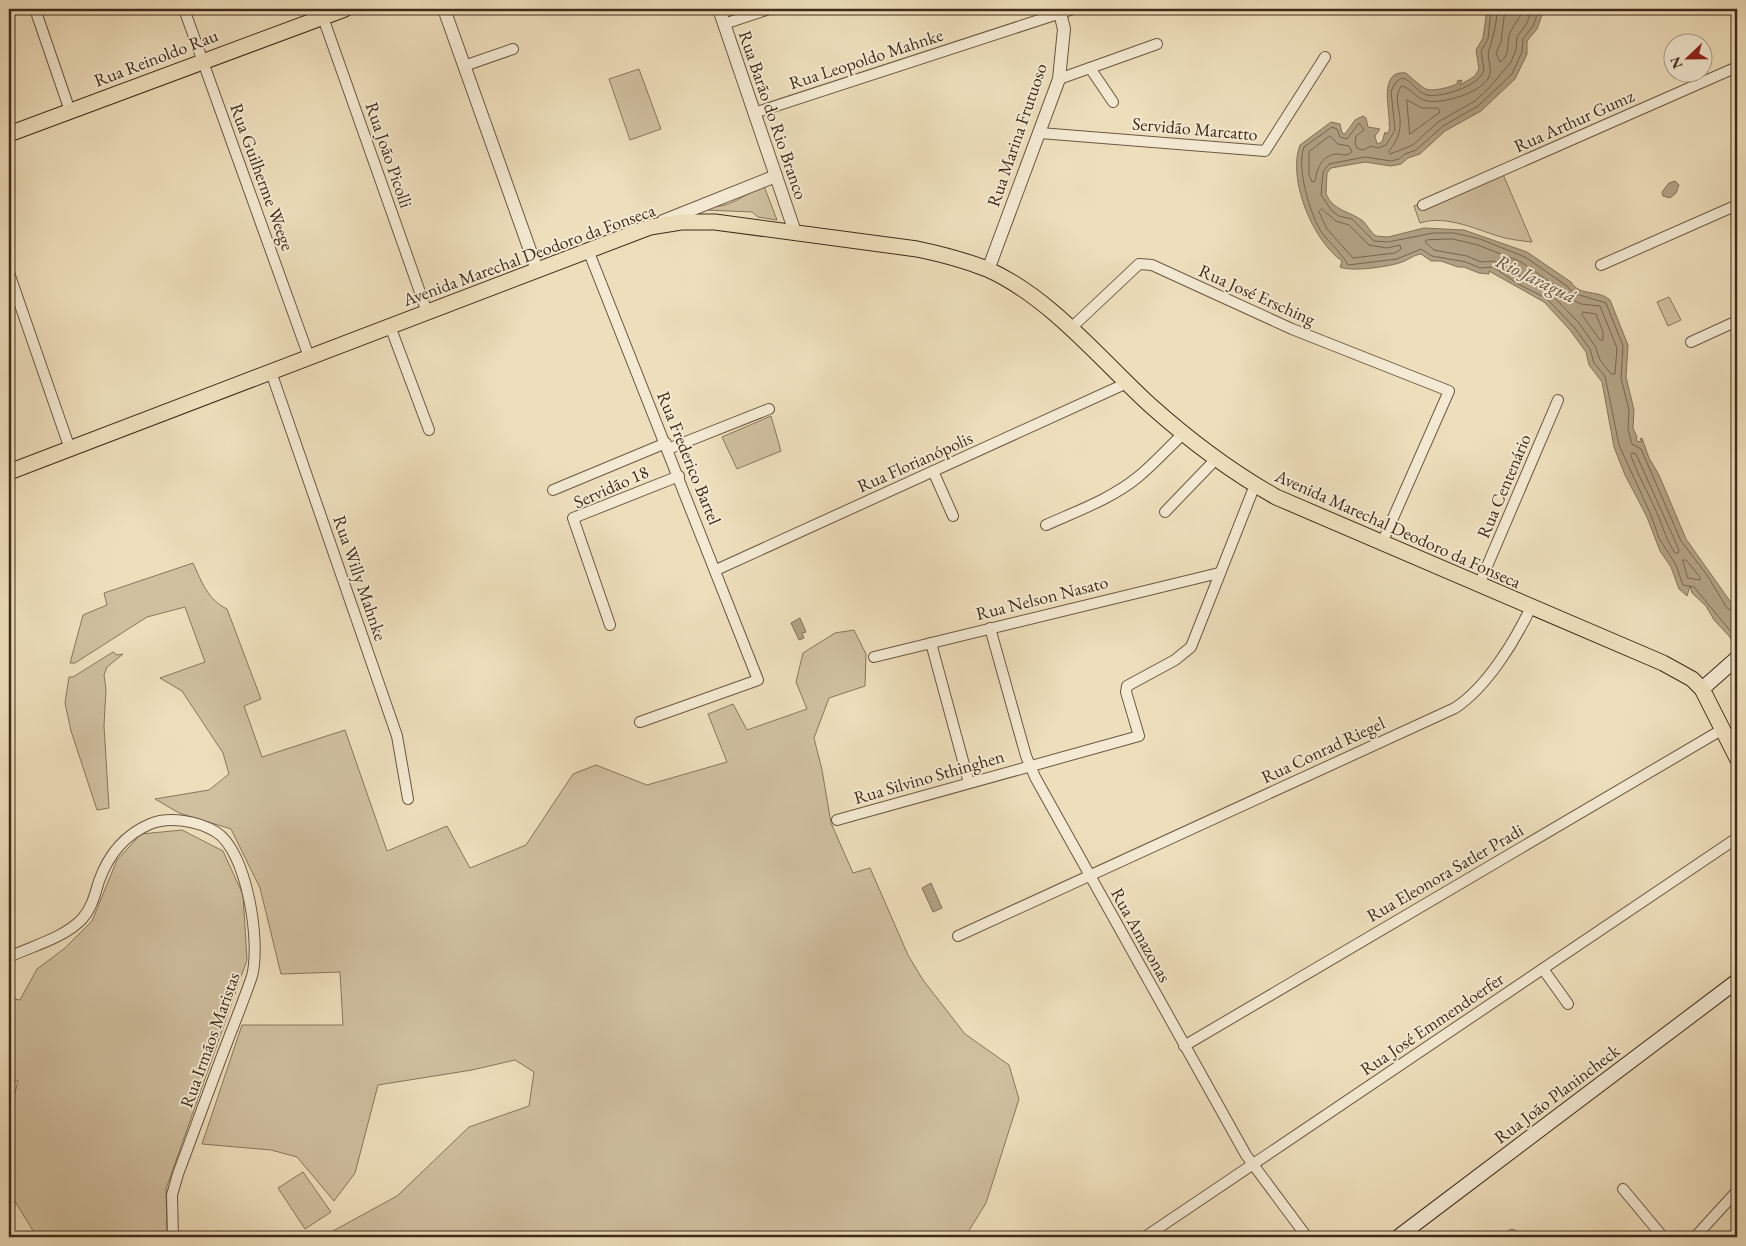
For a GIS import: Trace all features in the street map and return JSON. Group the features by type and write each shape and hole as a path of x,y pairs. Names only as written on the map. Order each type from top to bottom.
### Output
{"main road":[{"name":"Rua Reinoldo Rau","path":"9,134 203,61 322,13 345,9"},
{"name":"Avenida Marechal Deodoro da Fonseca","path":"9,472 650,227 681,222 715,222 795,232 917,249 942,254 988,270 1033,298 1070,328 1183,434 1255,485 1297,508 1663,662 1692,679 1702,689"},
{"path":"1734,660 1702,689 1724,729 1737,758"},
{"name":"Rua João Planincheck","path":"1398,1237 1737,981"}],"street":[{"path":"35,9 70,111"},
{"name":"Rua Guilherme Weege","path":"184,9 309,357"},
{"path":"444,9 537,270"},
{"name":"Rua Barão do Rio Branco","path":"719,9 795,232"},
{"path":"724,24 769,9"},
{"name":"Rua Marina Frutuoso","path":"988,270 1059,80 1064,10"},
{"name":"Rua Leopoldo Mahnke","path":"754,113 1064,10"},
{"name":"Rua João Picolli","path":"322,13 426,312"},
{"path":"1059,80 1157,44"},
{"path":"464,66 513,49"},
{"name":"Servidão Marcatto","path":"1040,133 1265,151 1325,57"},
{"name":"Rua Arthur Gumz","path":"1423,205 1737,67"},
{"path":"1090,68 1114,102"},
{"path":"650,227 776,176"},
{"path":"1601,265 1737,205"},
{"name":"Rua Frederico Bartel","path":"588,250 679,476 758,680 640,722"},
{"name":"Rua José Ersching","path":"1070,328 1139,264 1152,265 1292,329 1449,392 1382,544"},
{"path":"9,273 70,449"},
{"path":"1690,342 1737,321"},
{"path":"390,326 429,430"},
{"name":"Rua Willy Mahnke","path":"271,372 397,736 408,798"},
{"name":"Rua Florianópolis","path":"716,570 1127,383"},
{"name":"Rua Centenário","path":"1480,585 1558,400"},
{"path":"553,490 769,409"},
{"path":"1046,525 1095,504 1121,489 1138,477 1183,434"},
{"path":"1165,512 1216,459"},
{"path":"933,471 953,516"},
{"name":"Servidão 18","path":"610,625 573,518 679,476"},
{"path":"1219,573 1255,485"},
{"name":"Rua Nelson Nasato","path":"874,657 1219,573"},
{"name":"Rua Silvino Sthinghen","path":"837,820 1139,736 1126,692 1127,686 1175,660 1191,647 1219,573"},
{"name":"Rua Conrad Riegel","path":"958,936 1455,708 1476,692 1514,640 1531,607"},
{"name":"Rua Amazonas","path":"990,628 1030,765 1184,1046 1252,1164 1307,1237"},
{"path":"931,643 968,783"},
{"name":"Rua Eleonora Satler Pradi","path":"1184,1046 1724,729"},
{"name":"Rua Irmãos Maristas","path":"9,957 56,936 77,924 90,907 107,861 114,851 125,839 151,824 167,820 195,824 214,830 231,845 247,888 252,918 252,974 178,1174 172,1196 173,1237"},
{"name":"Rua José Emmendoerfer","path":"1146,1237 1737,838"},
{"path":"1544,969 1568,1004"},
{"path":"1623,1189 1664,1237"},
{"path":"1694,1237 1737,1191"}],"shaded area":[{"path":"639,69 661,129 630,140 609,79"},
{"path":"1502,172 1532,242 1505,238 1452,222 1431,221 1420,223 1414,206"},
{"path":"764,186 777,220 758,217 752,212 705,210 711,206 732,203"},
{"path":"1669,297 1681,320 1668,326 1657,302"},
{"path":"771,416 781,451 737,469 722,437"},
{"path":"193,563 210,595 227,609 261,699 244,706 262,757 345,730 387,851 447,826 470,868 526,845 573,774 596,765 647,785 727,762 708,714 733,704 747,730 807,709 796,682 803,653 835,633 854,630 866,654 865,686 829,698 814,738 822,770 831,823 853,873 870,868 908,955 923,980 965,1034 1009,1065 1019,1099 986,1203 965,1237 322,1237 397,1196 469,1127 529,1106 534,1072 515,1060 472,1070 378,1085 355,1173 334,1201 297,1157 271,1150 202,1144 242,1025 343,1025 340,972 281,974 260,888 231,829 179,813 155,799 209,790 229,774 223,753 182,691 160,678 205,662 185,607 147,617 75,663 70,663 83,615 107,605 104,593"},
{"path":"113,652 117,655 123,654 107,667 104,675 106,689 104,726 109,808 97,810 71,731 65,703 69,677 73,677"},
{"path":"182,830 223,851 243,895 247,960 166,1189 167,1237 37,1237 11,1195 9,1196 9,1117 18,1081 9,1080 9,998 20,1000 37,969 65,948 92,921 117,860 141,834"},
{"path":"303,1172 331,1212 305,1229 278,1188"}],"water":[{"name":"Rio Jaraguá","path":"1487,9 1544,9 1537,29 1527,41 1527,54 1515,79 1481,111 1445,131 1420,154 1408,158 1401,164 1391,166 1365,162 1331,168 1327,173 1326,194 1333,204 1363,221 1376,236 1388,237 1424,228 1464,230 1527,252 1571,282 1579,290 1600,295 1610,300 1628,345 1626,377 1634,410 1633,428 1637,437 1636,441 1642,442 1640,439 1642,438 1649,458 1659,475 1686,539 1737,611 1737,649 1729,636 1714,620 1706,606 1692,593 1690,586 1687,596 1679,589 1671,567 1660,551 1647,517 1625,475 1614,447 1602,382 1589,365 1586,352 1570,330 1544,302 1489,271 1489,274 1479,273 1441,261 1431,261 1421,254 1386,266 1360,269 1340,267 1342,261 1331,252 1321,239 1305,208 1297,175 1297,159 1300,145 1331,122 1340,124 1342,133 1345,134 1355,120 1363,116 1366,118 1368,127 1380,129 1375,136 1377,144 1382,142 1385,132 1387,134 1390,128 1387,96 1389,82 1398,73 1406,73 1421,86 1429,90 1455,85 1458,83 1457,81 1462,80 1460,85 1475,76 1479,69 1476,50 1483,38"},
{"path":"1675,181 1679,185 1676,193 1670,198 1663,196 1662,192 1669,183"},
{"path":"800,618 806,632 802,633 804,638 799,640 791,623"},
{"path":"931,883 942,908 933,912 922,888"}]}
